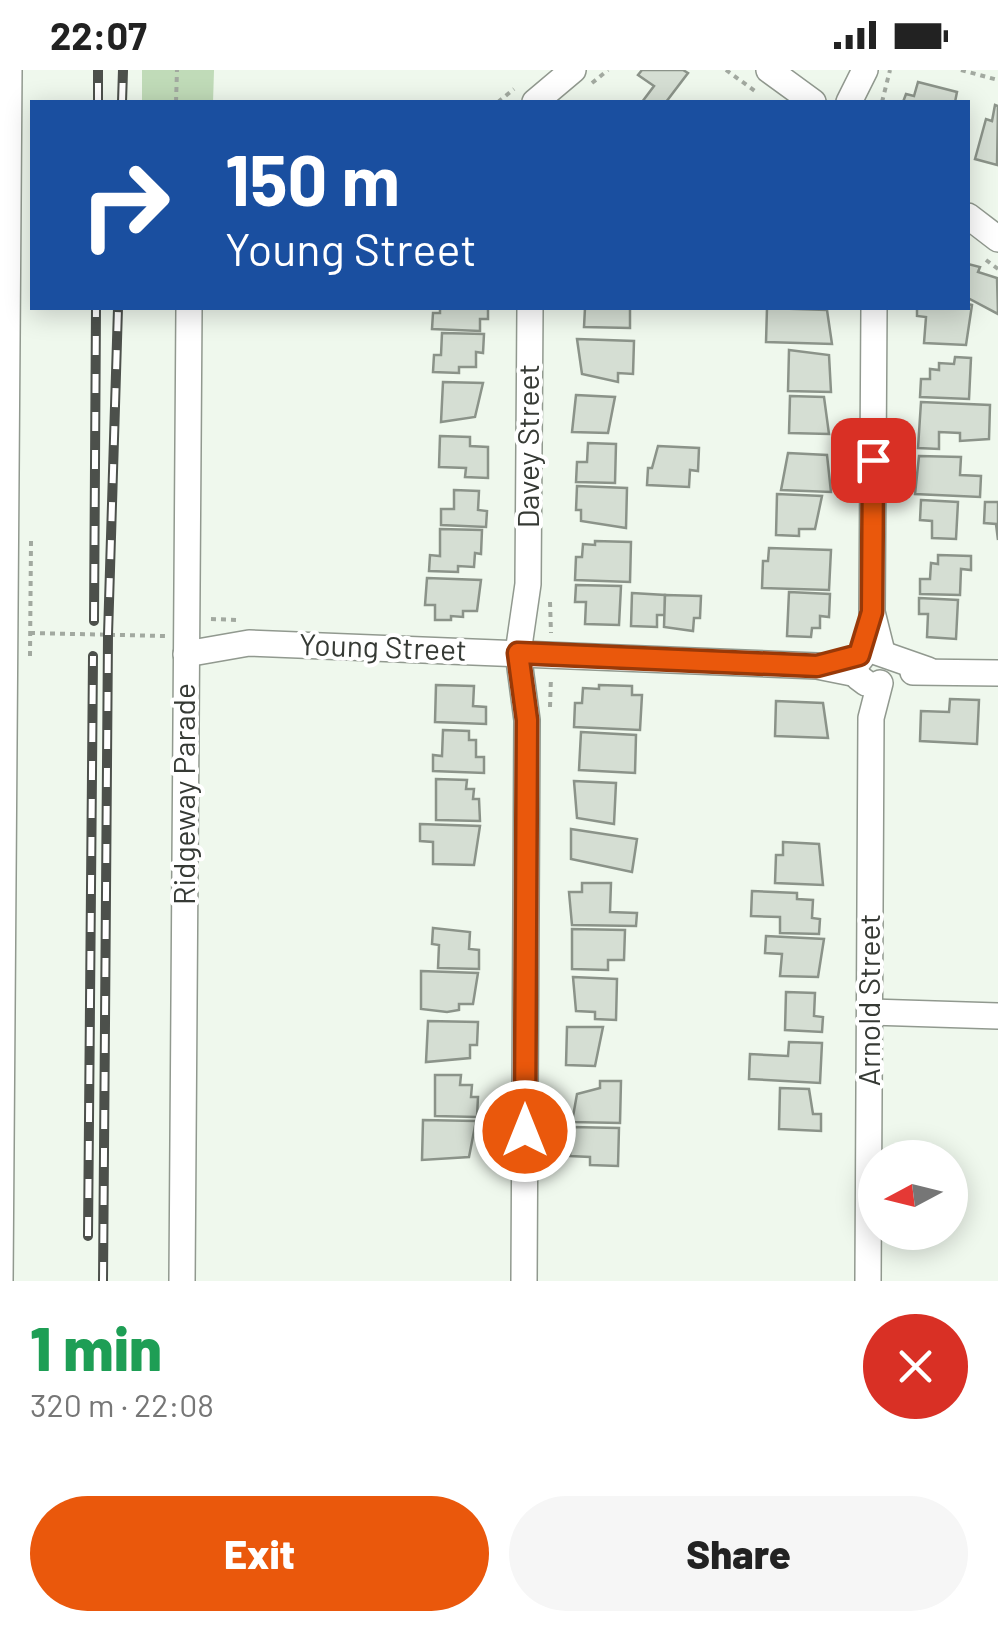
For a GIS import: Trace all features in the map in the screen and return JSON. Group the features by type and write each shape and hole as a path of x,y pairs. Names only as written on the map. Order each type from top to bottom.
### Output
{"street":[{"path":"0,1281 10,70"},
{"path":"536,100 573,70"},
{"path":"850,100 868,70"},
{"path":"864,100 868,70"},
{"path":"762,81 808,100"},
{"path":"970,218 998,239"},
{"name":"Ridgeway Parade","path":"182,1281 179,640 189,310"},
{"name":"Davey Street","path":"524,1281 530,310"},
{"name":"Arnold Street","path":"868,1281 874,310"},
{"name":"Young Street","path":"179,640 998,672"},
{"path":"871,1012 998,1016"}],"path":[{"path":"176,100 177,70"},
{"path":"726,70 762,81"},
{"path":"882,100 890,70"},
{"path":"961,70 998,80"},
{"path":"5,634 179,640"}],"green space":[{"path":"142,70 214,70 213,100 142,100"}],"building":[{"path":"642,70 688,73 668,100 644,100 654,86 638,75"},
{"path":"918,82 957,92 955,100 904,100 906,94 914,96"},
{"path":"995,105 997,165 975,159 986,119 992,121"},
{"path":"970,264 980,267 978,272 997,278 998,314 970,299"},
{"path":"972,305 966,345 924,343 926,317 917,316 917,310 970,310"},
{"path":"488,310 488,319 480,319 480,331 432,329 433,313"},
{"path":"585,310 630,310 630,328 584,327"},
{"path":"767,310 827,310 832,344 766,342"},
{"path":"442,333 484,334 483,353 476,352 476,367 459,367 459,373 433,372 434,355 441,355"},
{"path":"577,339 634,341 633,374 618,373 618,382 582,374"},
{"path":"789,350 829,355 831,392 788,391"},
{"path":"955,357 971,358 969,399 920,397 921,379 930,379 930,369 939,370 939,363 954,364"},
{"path":"443,382 483,383 475,417 441,422"},
{"path":"576,395 615,397 608,433 572,432"},
{"path":"790,396 824,397 829,434 789,433"},
{"path":"921,402 990,405 989,439 960,441 960,433 939,432 939,449 918,448"},
{"path":"440,436 470,437 470,446 488,447 488,478 465,477 466,468 439,467"},
{"path":"588,443 616,444 615,483 576,482 577,462 587,462"},
{"path":"658,446 699,448 698,471 690,470 689,487 647,485 648,468 652,468"},
{"path":"788,453 827,455 831,492 781,490"},
{"path":"919,456 961,457 960,475 981,476 980,497 915,494"},
{"path":"577,486 627,488 626,528 581,521 581,510 576,510"},
{"path":"454,490 479,491 478,510 487,511 486,527 441,525 441,509 454,509"},
{"path":"777,494 822,496 815,529 799,529 799,536 776,535"},
{"path":"921,500 958,502 956,539 932,538 932,521 920,520"},
{"path":"985,502 998,502 998,540 996,524 984,523"},
{"path":"440,529 482,530 481,554 475,553 474,567 458,566 458,572 429,571 430,555 440,556"},
{"path":"595,541 631,542 630,582 575,580 576,557 582,557 583,544 595,545"},
{"path":"769,548 831,550 829,590 762,588 763,561 768,561"},
{"path":"938,555 971,556 971,570 961,569 960,595 920,594 920,579 930,579 931,563 938,564"},
{"path":"427,578 481,580 477,611 463,611 463,617 451,616 451,620 435,620 435,605 425,605"},
{"path":"576,585 621,586 619,625 585,624 586,602 575,602"},
{"path":"789,592 830,594 829,617 820,616 820,628 812,628 811,637 787,636"},
{"path":"632,593 665,595 665,615 657,615 657,627 631,626"},
{"path":"665,595 701,596 700,618 694,618 693,631 664,627"},
{"path":"919,598 958,600 956,639 927,637 928,614 919,614"},
{"path":"436,685 474,686 473,706 486,707 486,724 435,722"},
{"path":"599,685 632,686 632,695 642,695 640,730 574,727 575,703 582,703 583,688 599,689"},
{"path":"950,699 979,700 977,744 920,741 921,711 949,712"},
{"path":"776,701 823,703 828,738 775,736"},
{"path":"443,730 469,731 469,740 476,740 476,757 484,757 484,773 433,771 433,755 442,756"},
{"path":"581,732 636,735 635,773 579,770"},
{"path":"436,779 467,780 466,789 474,789 473,799 479,799 480,821 436,820"},
{"path":"574,781 616,783 614,824 577,818"},
{"path":"420,824 480,826 474,865 433,864 433,842 420,841"},
{"path":"571,829 637,839 632,872 571,859"},
{"path":"783,842 819,844 823,885 775,883 776,855 783,855"},
{"path":"582,883 611,883 610,912 637,913 636,926 572,925 569,892 582,892"},
{"path":"752,891 797,893 797,899 813,900 812,918 820,919 819,934 780,933 780,917 751,916"},
{"path":"433,928 470,932 469,949 479,950 479,969 438,968 439,945 432,944"},
{"path":"572,929 625,930 624,960 608,960 608,970 572,969"},
{"path":"766,936 824,939 818,977 780,976 782,954 765,953"},
{"path":"421,971 478,973 473,1004 459,1004 459,1010 447,1012 421,1009"},
{"path":"573,977 617,979 616,1020 595,1019 595,1012 576,1011"},
{"path":"786,992 815,993 814,1016 823,1017 822,1032 785,1030"},
{"path":"428,1021 478,1022 477,1045 470,1045 470,1058 426,1062"},
{"path":"567,1027 603,1027 595,1066 566,1065"},
{"path":"789,1042 822,1043 820,1083 749,1079 750,1054 788,1056"},
{"path":"435,1075 461,1075 460,1085 472,1085 471,1097 478,1097 477,1117 435,1116"},
{"path":"600,1081 621,1081 620,1123 572,1122 577,1094 600,1088"},
{"path":"780,1088 809,1089 813,1114 821,1114 821,1131 779,1129"},
{"path":"423,1120 476,1121 469,1157 422,1160"},
{"path":"571,1127 619,1128 618,1166 590,1165 590,1157 570,1156"}],"railway":[{"path":"98,70 98,100"},
{"path":"122,100 123,70"},
{"path":"94,621 96,310"},
{"path":"103,1281 108,635 118,310"},
{"path":"88,1236 93,656"}],"route":[{"path":"525,1131 527,720 518,653 817,666 859,655 872,612 873,460"}]}
